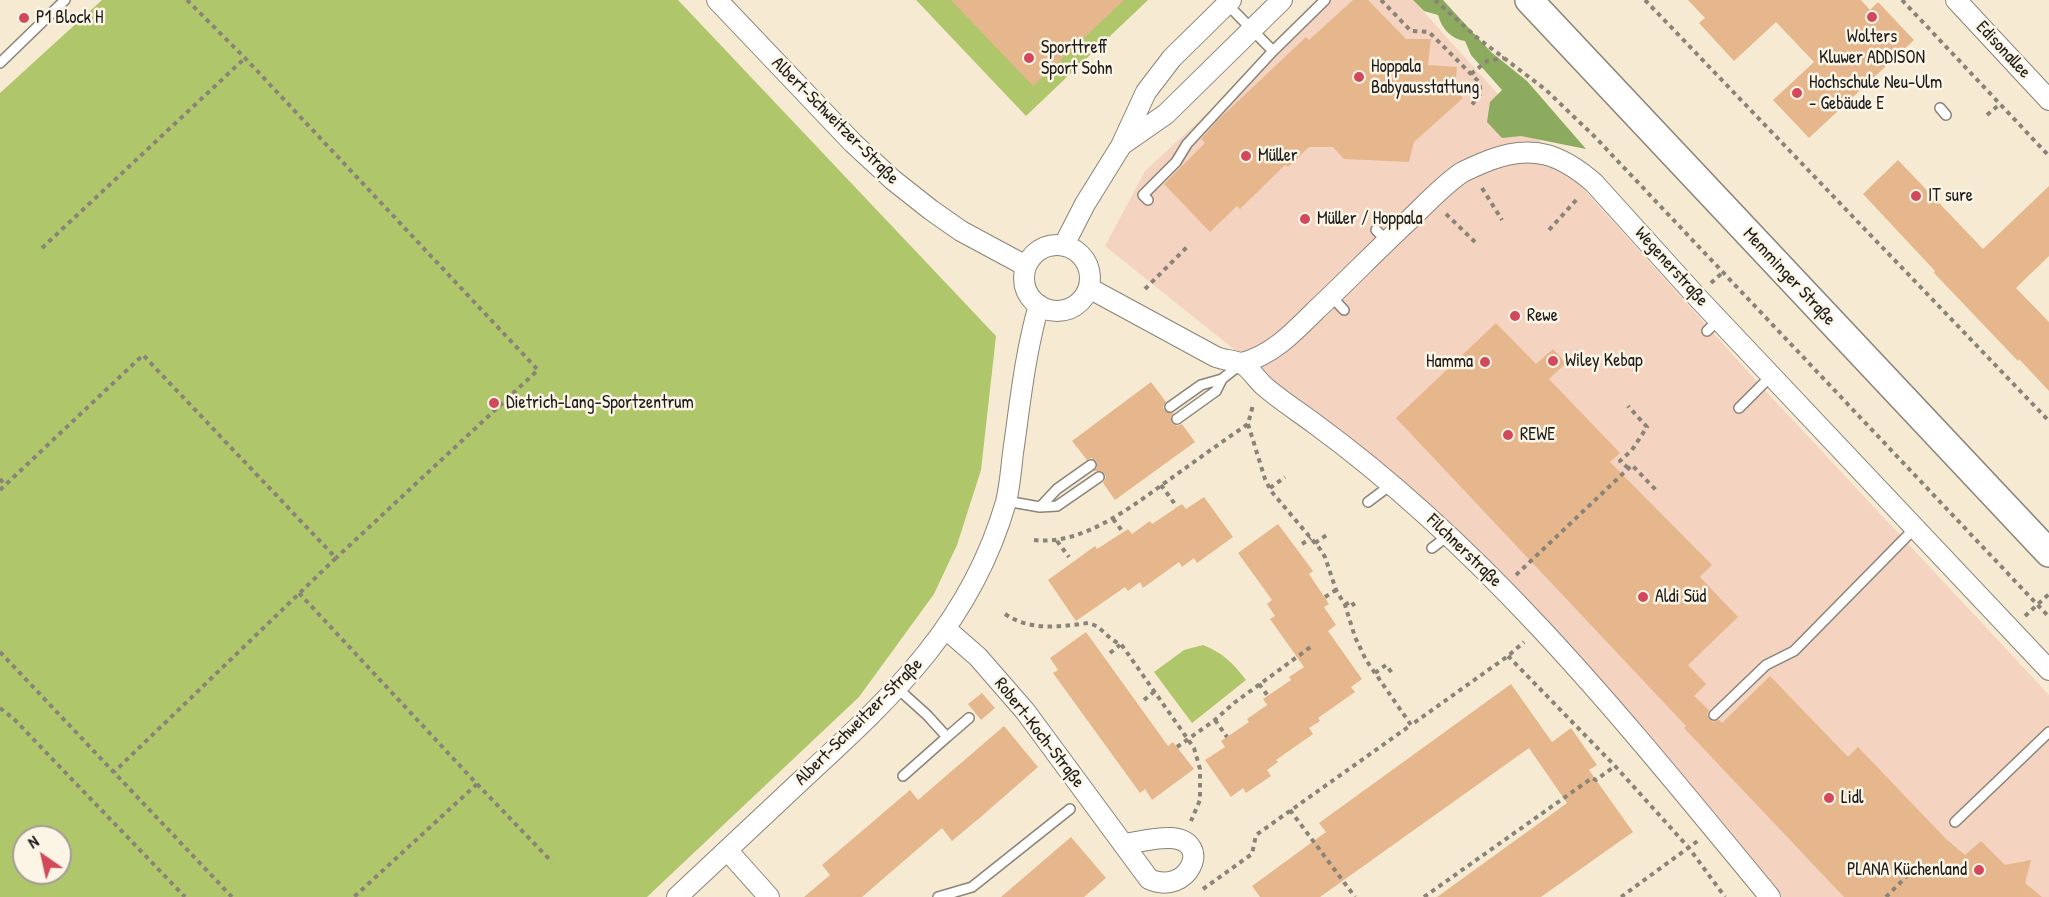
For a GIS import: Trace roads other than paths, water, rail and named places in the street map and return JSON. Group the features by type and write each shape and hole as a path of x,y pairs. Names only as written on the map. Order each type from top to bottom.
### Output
{"main road":[{"name":"Memminger Straße","path":"1529,0 2049,553"}],"street":[{"name":"Albert-Schweitzer-Straße","path":"717,0 853,143 893,180 961,231 1026,266"},
{"path":"1120,146 1166,114 1282,0"},
{"name":"Edisonallee","path":"1956,0 2049,100"},
{"path":"1064,245 1085,204 1120,146 1146,92 1172,58 1229,2"},
{"name":"Wegenerstraße","path":"1242,363 1264,355 1338,303 1381,235 1462,172 1503,155 1524,151 1549,155 1572,165 1594,183 1713,325 1771,376 2049,670"},
{"path":"1064,245 1078,251 1088,264 1091,280 1081,301 1068,310 1052,311 1039,305 1029,296 1024,276 1030,258 1044,247 1064,245"},
{"path":"1089,288 1216,357 1242,363"},
{"name":"Albert-Schweitzer-Straße","path":"677,897 867,720 946,629 978,575 1006,501 1022,395 1039,305"},
{"name":"Filchnerstraße","path":"1242,363 1264,386 1328,438 1356,454 1449,535 1500,590 1540,628 1636,737 1770,897"},
{"name":"Robert-Koch-Straße","path":"946,629 978,657 1025,711 1149,879 1163,888 1171,888 1186,882 1193,868 1191,852 1180,840 1163,838 1124,844"},
{"path":"727,850 769,897"}],"lane":[{"path":"0,63 66,0"},
{"path":"1148,200 1143,195 1176,162 1187,144 1273,51 1325,0"},
{"path":"1229,2 1273,51"},
{"path":"1170,407 1202,385 1222,379 1242,363"},
{"path":"1738,408 1771,376"},
{"path":"1178,419 1216,391 1222,379"},
{"path":"1040,507 1057,489 1091,465"},
{"path":"1006,501 1040,507 1057,506 1099,477"},
{"path":"1368,502 1392,484"},
{"path":"1714,715 1766,665 1794,651 1915,528"},
{"path":"1432,548 1449,535"},
{"path":"897,688 947,737"},
{"path":"903,777 969,718"},
{"path":"1955,822 2049,732"},
{"path":"938,897 972,887 1070,809"}],"place":[{"name":"Wolters Kluwer ADDISON","path":"1872,17"},
{"name":"P1 Block H","path":"24,18"},
{"name":"Sporttreff Sport Sohn","path":"1029,58"},
{"name":"Hoppala Babyausstattung","path":"1359,77"},
{"name":"Hochschule Neu-Ulm - Gebäude E","path":"1797,93"},
{"name":"Müller","path":"1246,156"},
{"name":"IT sure","path":"1916,196"},
{"name":"Müller / Hoppala","path":"1305,219"},
{"name":"Rewe","path":"1515,316"},
{"name":"Wiley Kebap","path":"1553,361"},
{"name":"Hamma","path":"1485,362"},
{"name":"Dietrich-Lang-Sportzentrum","path":"494,403"},
{"name":"REWE","path":"1508,435"},
{"name":"Aldi Süd","path":"1643,597"},
{"name":"Lidl","path":"1829,798"},
{"name":"PLANA Küchenland","path":"1979,870"}]}
